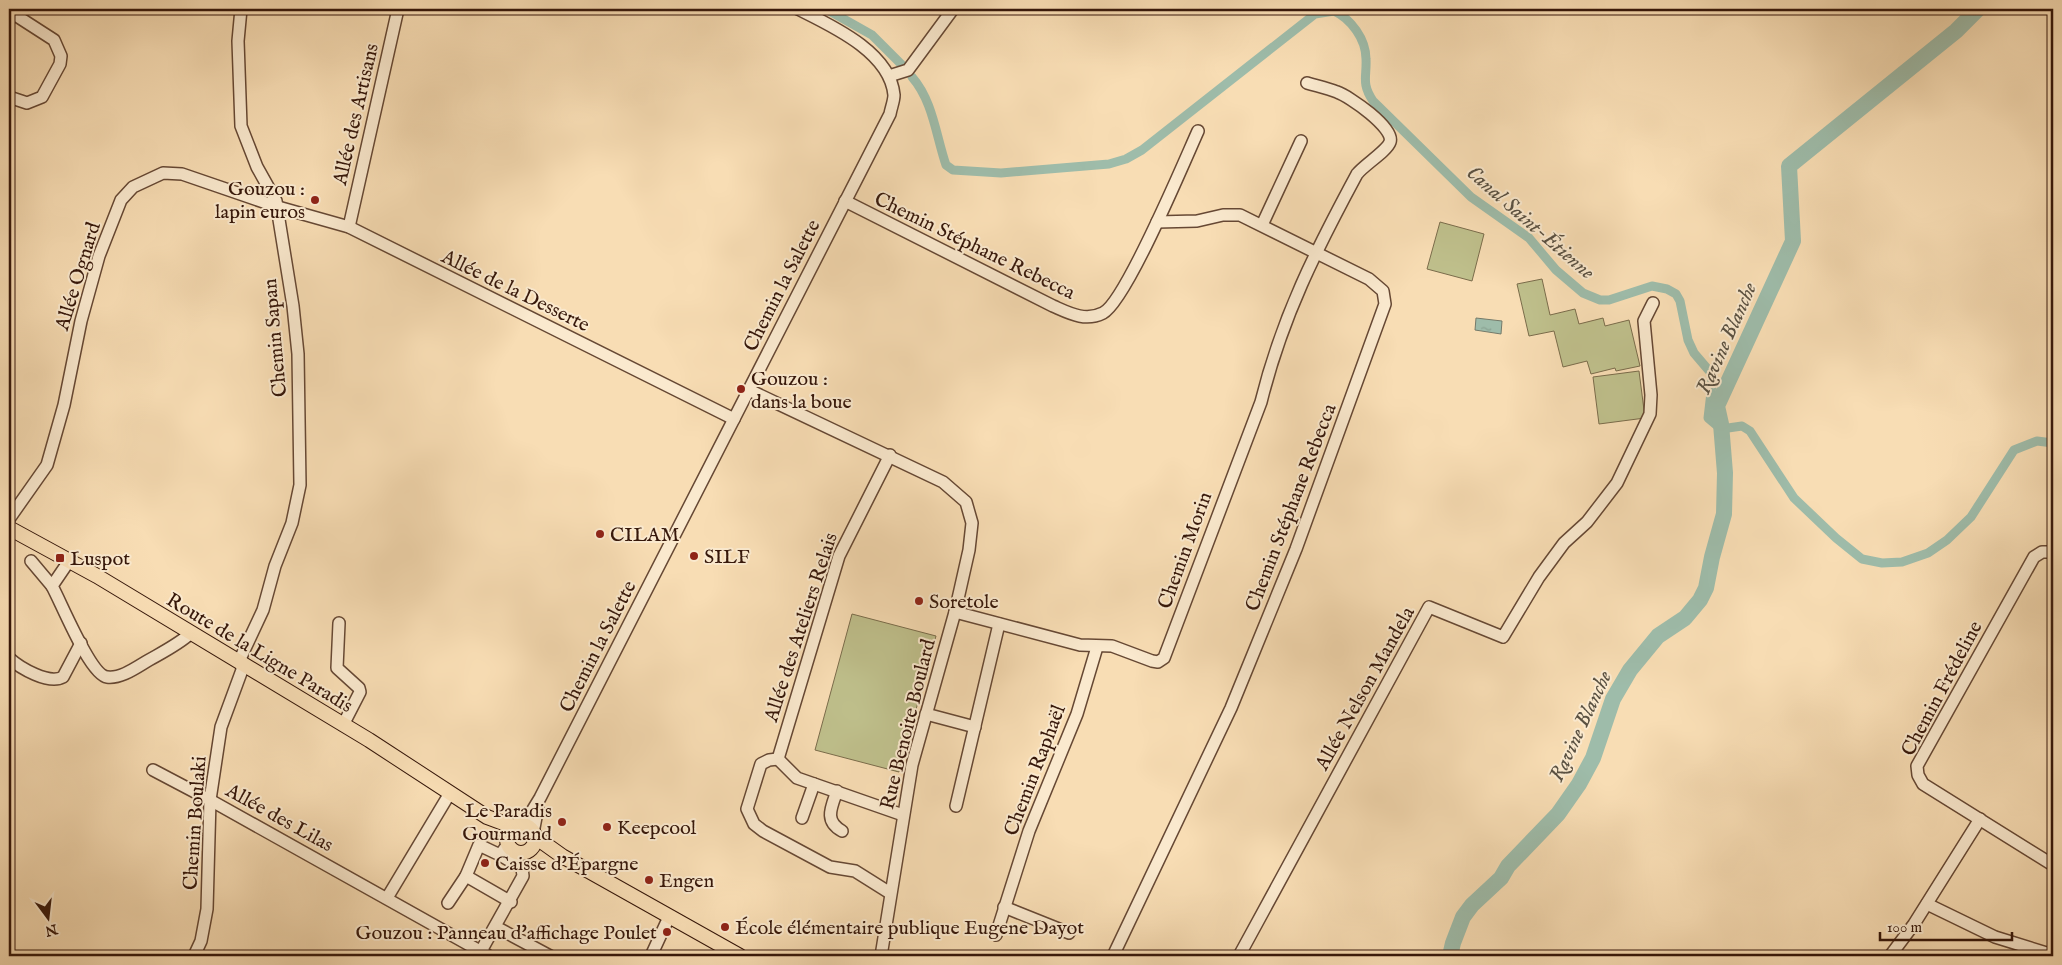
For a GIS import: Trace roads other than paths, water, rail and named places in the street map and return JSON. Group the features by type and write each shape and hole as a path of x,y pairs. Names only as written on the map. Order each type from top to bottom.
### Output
{"main road":[{"name":"Route de la Ligne Paradis","path":"9,528 69,561 343,725 487,817 509,838"},
{"path":"562,856 530,849 516,852 509,838 526,826 562,856 740,956"},
{"path":"530,849 534,842 534,834"}],"street":[{"name":"Chemin Sapan","path":"241,9 238,41 241,126 252,157 274,196 278,207 293,306 298,354 300,485 292,523 276,566 263,610 241,657 242,664"},
{"name":"Allée des Artisans","path":"349,227 398,9"},
{"name":"Chemin la Salette","path":"509,838 529,816 540,798 890,114 894,97 889,76 879,60 850,38 798,9"},
{"path":"889,76 908,70 953,9"},
{"path":"9,11 54,40 61,56 60,64 42,97 28,104 9,97"},
{"path":"1307,83 1336,92 1354,101 1384,127 1391,136 1389,145 1385,150 1371,159 1357,174 1315,252"},
{"name":"Chemin Stéphane Rebecca","path":"845,201 1077,316 1096,316 1110,308 1120,295 1157,222 1198,131"},
{"path":"1262,225 1301,141"},
{"name":"Allée Ognard","path":"9,519 48,465 58,430 81,321 99,256 121,200 127,192 156,175 172,172 278,207"},
{"name":"Allée de la Desserte","path":"278,207 349,227 734,419"},
{"name":"Chemin Stéphane Rebecca","path":"1113,956 1231,708 1296,549 1384,311 1384,293 1376,284 1332,259 1236,214 1197,221 1157,222"},
{"name":"Chemin Morin","path":"955,612 1080,646 1112,646 1158,662 1164,658 1261,402 1271,361 1284,322 1315,252"},
{"name":"Allée Nelson Mandela","path":"1239,956 1429,607 1503,637 1539,577 1564,542 1587,522 1617,483 1650,414 1651,395 1644,321 1653,303"},
{"path":"749,390 890,456"},
{"name":"Rue Benoite Boulard","path":"881,956 912,765 955,612 969,550 972,523 966,502 942,482 890,456"},
{"name":"Allée des Ateliers Relais","path":"778,759 839,556 890,456"},
{"name":"Chemin Frédeline","path":"2053,552 2042,552 2034,557 1917,766 1918,775 1923,784 2053,864"},
{"path":"31,560 52,586 98,672 106,677 115,677 131,671 191,633"},
{"path":"52,586 69,561"},
{"path":"339,623 336,668 359,688 360,692 343,725"},
{"path":"956,806 999,624"},
{"path":"9,658 22,668 51,680 60,680 63,678 81,643"},
{"name":"Chemin Raphaël","path":"996,935 1029,832 1074,721 1097,647"},
{"name":"Chemin Boulaki","path":"194,956 200,941 207,909 210,800 221,727 242,670 242,664"},
{"path":"926,714 975,726"},
{"path":"890,893 856,871 830,867 763,831 754,824 747,809 762,764 769,760 778,759 797,778 903,815"},
{"name":"Allée des Lilas","path":"153,770 388,898 485,954"},
{"path":"802,818 814,784"},
{"path":"837,791 829,813 834,827 842,831"},
{"path":"388,898 450,792"},
{"name":"Chemin la Salette","path":"534,834 540,798"},
{"path":"1890,956 1927,904 1980,818"},
{"path":"448,903 466,876 479,845 509,838 522,868 523,876 511,902 496,927 485,954"},
{"path":"466,876 511,902"},
{"path":"1927,904 1995,937 2053,955"},
{"path":"1004,907 1069,933"},
{"path":"651,956 669,917"},
{"path":"496,927 550,956"}],"water":[{"path":"1476,318 1502,321 1501,334 1475,330"}],"waterway":[{"name":"Canal Saint-Étienne","path":"826,9 872,35 905,68"},
{"name":"Ravine Blanche","path":"1450,956 1463,917 1472,905 1501,878 1508,866 1558,814 1579,784 1593,758 1613,699 1630,670 1658,636 1685,618 1700,600 1706,588 1724,514 1725,473 1721,424 1717,406 1793,241 1789,166 1956,31 1978,9"},
{"name":"Canal Saint-Étienne","path":"912,77 925,97 946,165 953,170 1001,173 1109,164 1126,159 1142,150 1315,14 1334,11 1352,24 1360,37 1365,52 1366,85 1373,101 1471,197 1529,238 1556,270 1583,293 1600,300 1609,300 1652,286 1667,289 1676,294 1680,301 1688,340 1694,353 1711,373 1712,384 1708,418 1721,429 1742,426 1750,431 1794,498 1836,538 1862,559 1882,563 1902,562 1928,553 1947,540 1971,517 2014,450 2037,441 2053,443"}],"place":[{"name":"Gouzou : lapin euros","path":"315,200"},
{"name":"Gouzou : dans la boue","path":"741,389"},
{"name":"CILAM","path":"600,534"},
{"name":"SILF","path":"694,556"},
{"name":"Luspot","path":"60,558"},
{"name":"Soretole","path":"919,601"},
{"name":"Le Paradis Gourmand","path":"562,822"},
{"name":"Keepcool","path":"607,827"},
{"name":"Caisse d'Épargne","path":"485,863"},
{"name":"Engen","path":"649,880"},
{"name":"École élémentaire publique Eugene Dayot","path":"725,927"},
{"name":"Gouzou : Panneau d'affichage Poulet","path":"667,932"}]}
